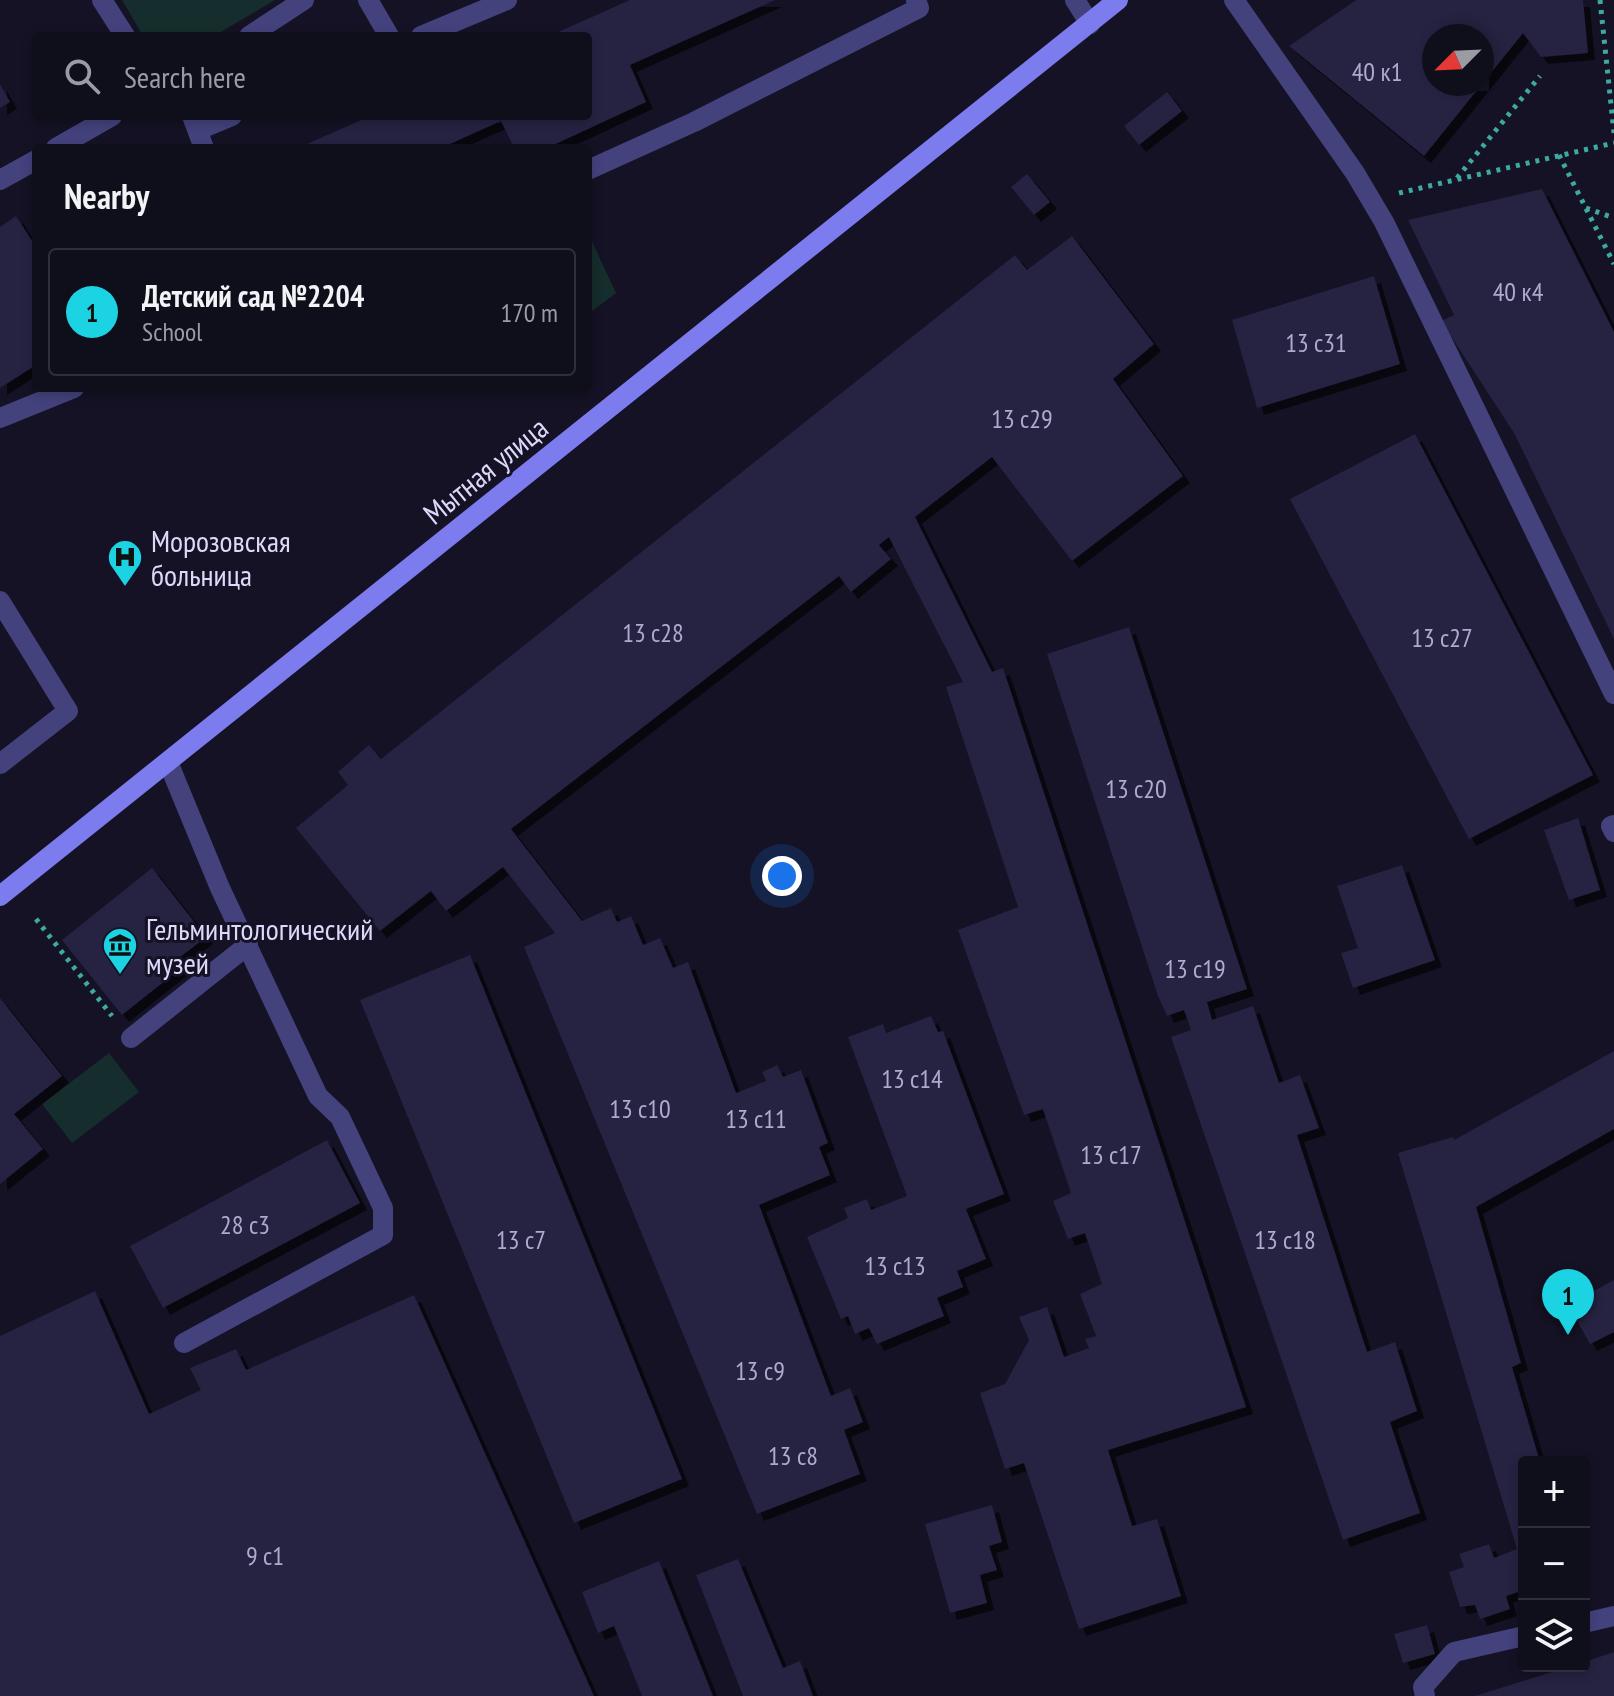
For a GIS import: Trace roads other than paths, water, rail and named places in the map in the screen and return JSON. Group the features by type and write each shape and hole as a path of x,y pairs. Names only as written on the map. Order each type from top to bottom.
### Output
{"main road":[{"name":"Мытная улица","path":"0,896 1118,0"}],"street":[{"path":"102,0 122,32"},
{"path":"255,32 304,0"},
{"path":"368,0 387,32"},
{"path":"592,168 694,122 919,8 916,0"},
{"path":"1075,0 1090,24"},
{"path":"1234,0 1371,199 1614,694"},
{"path":"430,32 500,1"},
{"path":"63,144 105,120"},
{"path":"198,131 223,120"},
{"path":"0,180 32,162"},
{"path":"0,418 64,392"},
{"path":"0,601 68,711 0,764"},
{"path":"168,762 318,1096 340,1117 383,1208 383,1235 184,1343"},
{"path":"1614,825 1611,826 1614,832"},
{"path":"131,1038 248,945"},
{"path":"1590,1622 1614,1616"},
{"path":"1425,1696 1423,1687 1454,1652 1518,1637"}],"place":[{"name":"Морозовская больница","path":"125,588"},
{"name":"Гельминтологический музей","path":"120,976"},
{"name":"Детский сад №2204","path":"1568,1335"}]}
